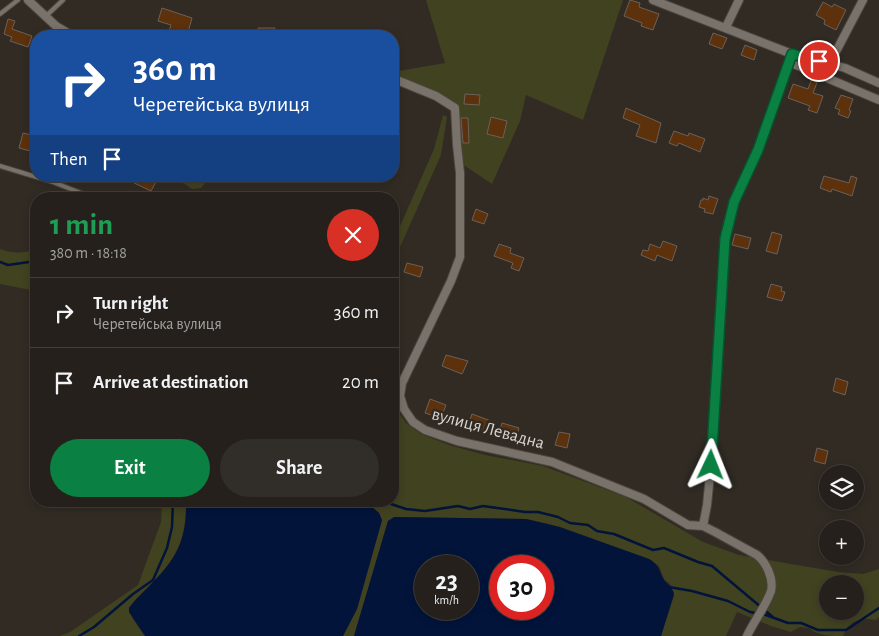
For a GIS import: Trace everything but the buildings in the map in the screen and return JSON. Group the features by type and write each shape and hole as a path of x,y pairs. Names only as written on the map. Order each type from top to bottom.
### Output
{"street":[{"path":"28,0 63,30"},
{"path":"653,0 792,54 830,63 879,83"},
{"path":"726,27 739,0"},
{"path":"830,63 863,0"},
{"path":"747,636 770,592 772,584 763,561 703,526 711,465 725,239 734,202 758,150 792,54"},
{"path":"789,62 879,100"},
{"name":"вулиця Левадна","path":"399,81 436,96 455,108 456,146 460,174 460,257 451,280 402,382 400,396 406,414 422,428 435,434 457,441 552,462 644,498 688,525 703,526"}],"lane":[{"path":"0,14 18,0"},
{"path":"46,16 63,0"},
{"path":"0,166 30,175"},
{"path":"53,182 78,192"}],"green space":[{"path":"426,0 623,0 583,120 526,95 520,121 492,184 462,164 453,109 417,84 399,78 399,71 445,63"},
{"path":"443,115 447,117 441,155 399,250 399,228 434,149"},
{"path":"179,182 206,182 201,188 192,189"},
{"path":"0,249 9,252 30,251 30,290 0,284"},
{"path":"399,413 407,424 421,434 449,445 485,455 543,466 626,497 703,542 739,555 838,572 863,574 879,569 879,617 876,620 864,619 864,575 819,575 819,620 860,620 848,626 843,636 820,634 809,628 800,627 791,632 737,612 726,636 661,636 674,596 671,585 664,579 659,566 649,559 549,524 526,519 397,517 388,521 354,636 343,636 357,609 382,520 379,513 372,507 399,507"},
{"path":"162,507 186,507 182,536 175,554 162,573 129,608 133,619 145,636 60,636 70,632 138,585 161,522"}],"water":[{"path":"186,507 372,507 379,513 382,520 357,609 343,636 145,636 129,612 129,608 162,573 175,555 183,536"},
{"path":"394,517 526,519 560,527 649,559 657,565 664,580 671,587 674,594 661,636 354,636 388,521"}],"waterway":[{"path":"0,262 8,265 30,262"},
{"path":"399,507 425,511 458,506 470,509 483,506 538,512 558,517 570,523 588,525 597,531 614,534 653,550 664,548 712,566 774,618"},
{"path":"79,636 94,627 133,594 153,580 167,548 172,527 173,507"},
{"path":"669,587 728,601 750,612 766,615 788,623 801,623 818,630 846,630 879,608"}],"route":[{"path":"711,465 722,300 723,254 728,223 734,202 758,150 792,54 819,61"}]}
